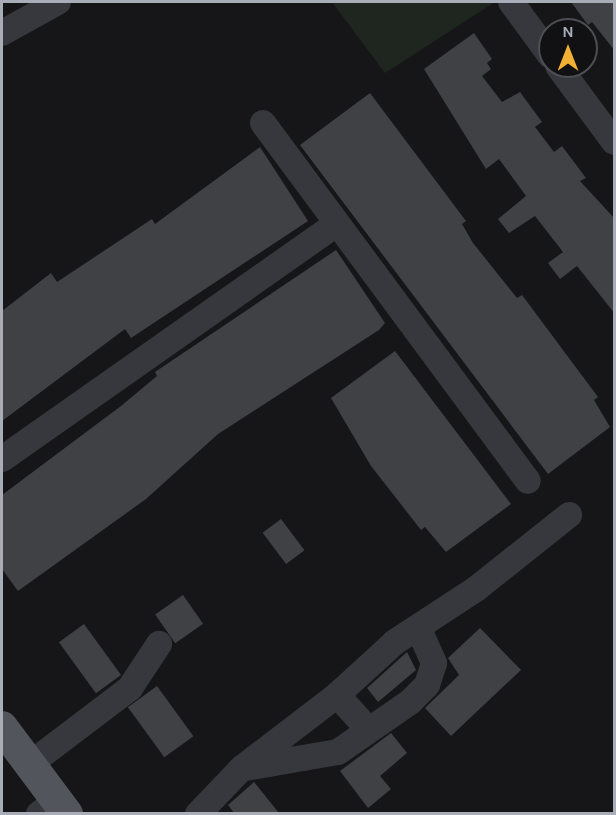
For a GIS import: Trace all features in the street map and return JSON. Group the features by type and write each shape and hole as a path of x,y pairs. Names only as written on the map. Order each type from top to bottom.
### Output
{"main road":[{"path":"2,727 30,764 54,809"}],"street":[{"path":"2,33 58,2"},
{"path":"511,2 538,39"},
{"path":"567,78 613,138"},
{"path":"263,123 528,481"},
{"path":"2,459 336,224"},
{"path":"198,813 242,768 337,695 418,627 569,515"},
{"path":"242,768 338,752 427,685 434,663 418,627"},
{"path":"30,764 130,688 159,644"},
{"path":"337,695 369,730"}],"shaded area":[{"path":"332,2 495,2 385,73"}],"building":[{"path":"571,2 615,2 615,51 598,30 598,18 583,18"},
{"path":"474,33 492,59 487,63 491,69 482,76 502,102 520,92 542,122 535,127 554,152 562,146 586,178 580,181 615,219 615,314 577,266 560,279 548,263 563,252 535,216 509,233 498,219 526,196 499,159 486,169 424,69"},
{"path":"370,93 466,221 462,224 473,243 517,298 522,295 598,397 594,400 610,427 548,474 300,145"},
{"path":"260,147 308,221 131,338 125,329 2,421 2,311 51,273 57,282 152,219 155,224"},
{"path":"336,250 385,323 379,330 218,434 146,499 18,591 2,569 2,495 121,406 157,376 155,372"},
{"path":"395,351 511,504 446,552 425,527 421,530 371,466 331,398"},
{"path":"281,519 304,550 286,564 263,533"},
{"path":"183,595 203,624 175,643 155,615"},
{"path":"84,624 121,675 96,693 59,642"},
{"path":"480,628 521,670 451,736 425,708 459,675 448,658"},
{"path":"407,652 416,670 378,702 367,688"},
{"path":"157,686 193,736 164,757 128,707"},
{"path":"391,733 407,753 380,776 391,789 368,808 340,771"},
{"path":"254,782 279,813 234,813 228,805"}]}
